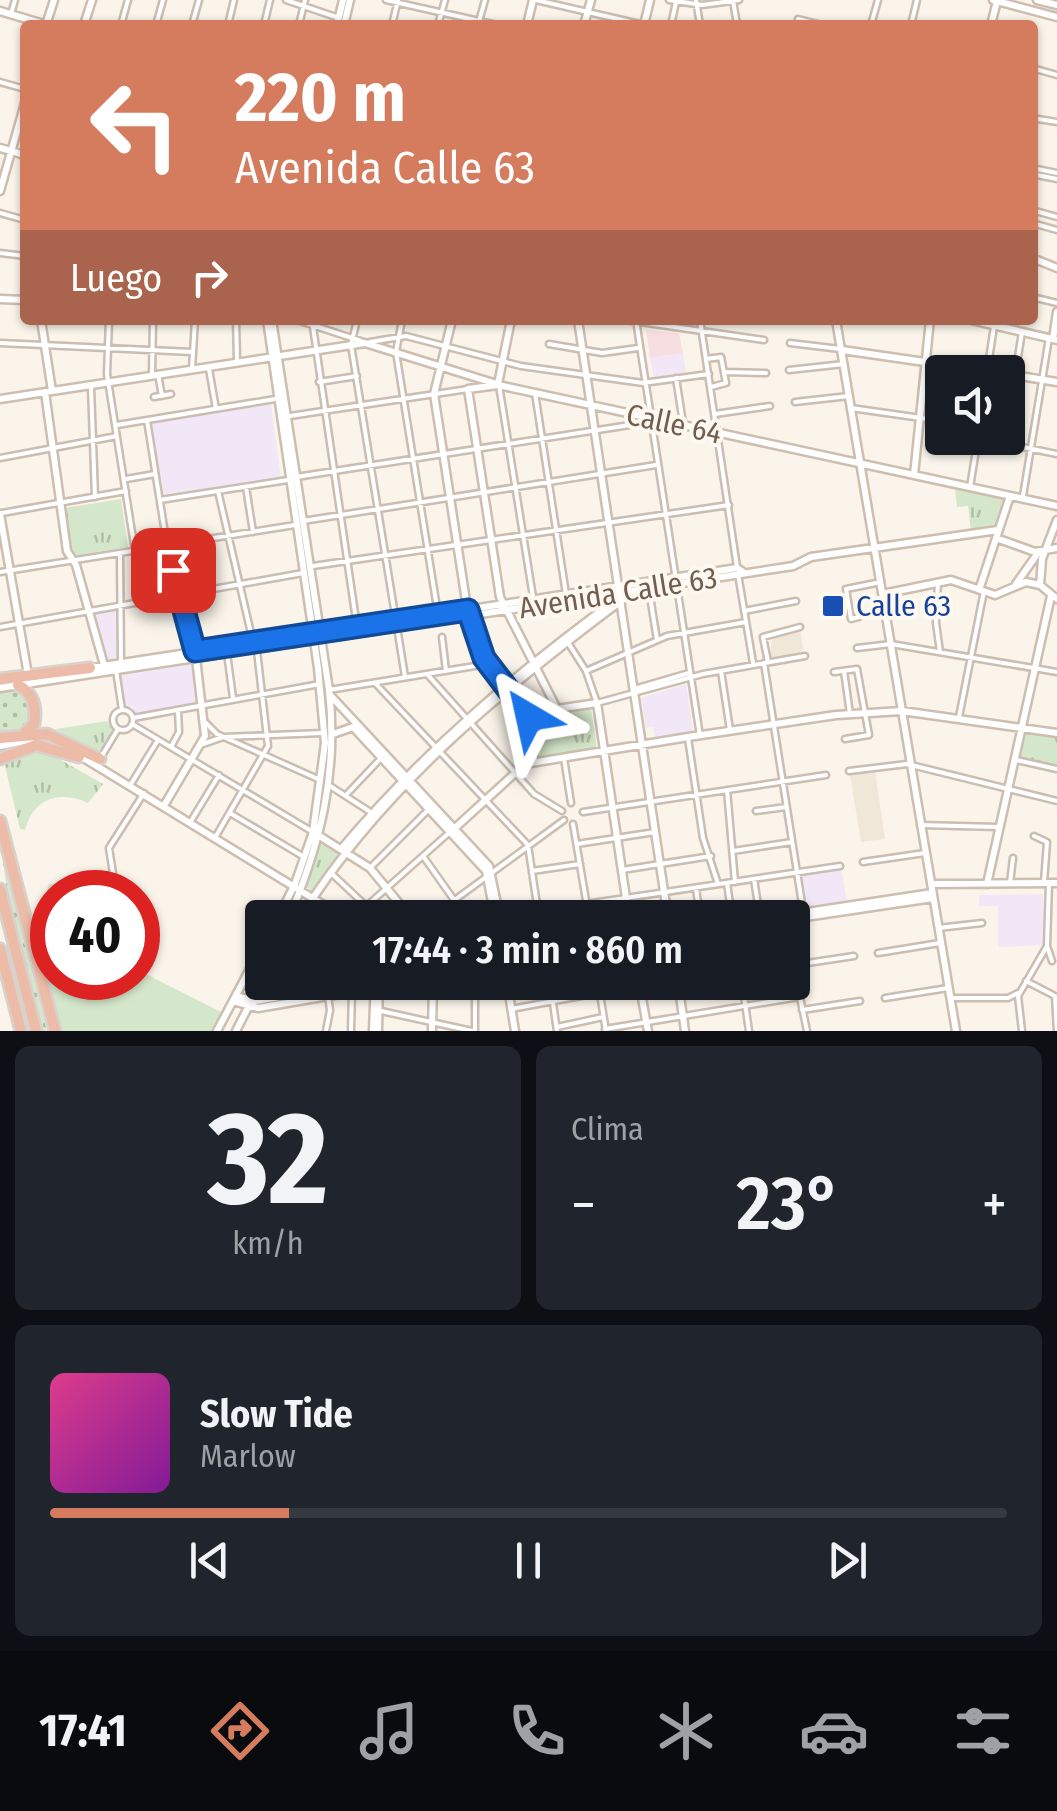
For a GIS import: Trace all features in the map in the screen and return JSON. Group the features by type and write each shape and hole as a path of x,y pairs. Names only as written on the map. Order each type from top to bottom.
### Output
{"highway":[{"path":"0,684 28,675 90,668"},
{"path":"16,684 30,695 35,713 34,724 24,734"},
{"path":"6,741 24,734 51,735 98,763"},
{"path":"0,758 22,748 42,745 98,763"},
{"path":"0,820 55,1031"},
{"path":"0,889 36,1031"},
{"path":"0,949 5,988 19,1030"}],"street":[{"path":"3,14 16,0"},
{"path":"286,0 304,3 335,20"},
{"path":"386,0 469,20"},
{"path":"440,20 445,0"},
{"path":"534,0 622,20"},
{"path":"586,20 590,0"},
{"path":"673,1 735,0"},
{"path":"996,0 1057,18"},
{"path":"1037,0 1057,6"},
{"path":"798,19 802,20"},
{"path":"0,191 20,120"},
{"path":"0,148 20,154"},
{"path":"1022,498 1057,312"},
{"path":"43,325 59,504 104,666"},
{"path":"109,325 108,382 135,550"},
{"path":"153,325 155,374 162,396"},
{"path":"192,369 194,325"},
{"path":"236,325 237,362"},
{"path":"271,325 292,479"},
{"path":"311,325 357,627"},
{"path":"317,325 352,341 365,343 398,337 446,345 501,361 643,383 708,374"},
{"path":"356,325 352,341 405,678"},
{"path":"401,325 396,352 438,614"},
{"path":"451,325 434,394 469,613 486,664 529,715 534,762"},
{"path":"510,325 499,385 533,600"},
{"path":"579,325 665,900"},
{"path":"636,325 700,736"},
{"path":"662,325 764,340"},
{"path":"701,325 753,665"},
{"path":"837,325 956,1031"},
{"path":"927,355 930,325"},
{"path":"991,355 994,325"},
{"path":"1000,325 1053,339"},
{"path":"1016,355 1022,332"},
{"path":"0,400 352,341"},
{"path":"790,342 925,362"},
{"path":"0,343 192,352"},
{"name":"Calle 64","path":"365,343 499,385 1057,506"},
{"path":"550,344 609,353 638,348"},
{"path":"274,356 275,400 310,566 320,684 329,733"},
{"path":"706,358 721,357 724,372 726,384 711,387"},
{"path":"790,370 844,364"},
{"path":"208,366 216,409"},
{"path":"914,475 925,371"},
{"path":"724,372 766,373"},
{"path":"320,382 357,376"},
{"path":"1025,377 1057,382"},
{"path":"676,378 684,426"},
{"path":"91,385 95,497"},
{"path":"286,416 499,385"},
{"path":"468,390 491,541 506,607 557,709"},
{"path":"534,393 566,594"},
{"path":"154,397 170,394"},
{"path":"795,402 849,396"},
{"path":"116,425 275,400"},
{"path":"715,414 770,406"},
{"path":"851,408 925,419"},
{"path":"147,420 167,546 196,654 206,723 203,744 165,804"},
{"path":"160,500 649,420"},
{"path":"0,458 117,436"},
{"path":"1025,447 1057,454"},
{"path":"970,487 975,455"},
{"path":"5,572 656,464"},
{"path":"124,479 155,474"},
{"path":"246,487 253,532"},
{"path":"28,675 5,572 0,514 126,491"},
{"path":"216,836 264,755 268,735 255,646 225,536 218,491"},
{"path":"959,717 982,589 1010,496"},
{"path":"310,566 728,505"},
{"path":"289,900 316,834 326,783 329,733 329,692 302,572 299,523"},
{"path":"1008,593 1042,552 1057,523"},
{"name":"Avenida Calle 63","path":"0,684 506,607 619,595 675,580 751,572 875,548 997,534 1042,552"},
{"path":"1042,552 1057,548"},
{"path":"1040,585 1042,552"},
{"path":"120,553 122,710 158,740 344,850 370,868 398,900"},
{"path":"1032,562 1041,565"},
{"path":"0,626 302,572"},
{"name":"Avenida Calle 63","path":"506,607 566,594 619,595 675,580"},
{"path":"883,594 952,580 1008,593 1024,583 1040,585 1054,597 1034,668 1027,718 1012,760 986,884"},
{"path":"858,617 851,619 846,588 881,582"},
{"path":"938,582 940,653"},
{"path":"649,588 656,640"},
{"path":"602,595 604,608"},
{"path":"311,900 344,850 374,815 468,719 505,684 619,595"},
{"path":"566,640 619,595"},
{"path":"744,611 796,601"},
{"name":"Avenida Calle 63","path":"317,637 438,614 469,613"},
{"path":"586,670 656,640 746,622"},
{"path":"800,627 763,637 801,900"},
{"path":"442,638 446,670"},
{"path":"566,640 586,670 596,703 626,898"},
{"path":"857,648 891,644 1057,672"},
{"name":"Avenida Calle 63","path":"196,654 227,654 255,646"},
{"path":"227,654 233,700"},
{"path":"529,715 596,703 690,676 805,656"},
{"path":"329,692 486,664"},
{"name":"Avenida Calle 63","path":"16,684 90,668 119,666"},
{"path":"834,672 857,669 870,735 845,739"},
{"path":"722,670 730,731"},
{"path":"844,671 850,714"},
{"path":"428,674 540,800 562,811"},
{"path":"375,682 528,845 537,900"},
{"path":"98,763 118,729 132,721 320,684"},
{"path":"329,692 490,873 495,900"},
{"path":"118,729 113,718 122,710"},
{"path":"172,748 179,732 178,710"},
{"path":"372,900 516,773 534,762 865,712 959,717 1057,733"},
{"path":"206,723 223,737 347,794 374,815"},
{"path":"203,744 223,737 329,733 352,726 384,756"},
{"path":"688,738 703,838 718,884"},
{"path":"0,746 6,741 49,739 98,763 320,900"},
{"path":"131,784 158,740"},
{"path":"347,794 384,756"},
{"path":"564,758 570,803 582,812 826,775"},
{"path":"1012,760 1057,768"},
{"path":"849,771 911,765 1057,802"},
{"path":"191,821 218,775"},
{"path":"727,790 735,882"},
{"path":"112,870 109,848 144,792"},
{"path":"562,811 570,803"},
{"path":"370,868 431,807"},
{"path":"756,811 787,807"},
{"path":"562,811 564,820"},
{"path":"582,812 574,824 585,900"},
{"path":"230,813 305,858"},
{"path":"423,856 454,900 564,820"},
{"path":"564,820 574,824"},
{"path":"920,825 998,826"},
{"path":"577,844 655,832"},
{"path":"294,900 316,834"},
{"path":"1034,836 1046,842 1050,883 1048,946 1054,961 1039,962"},
{"path":"731,852 792,842"},
{"path":"863,862 925,853"},
{"path":"622,870 710,856"},
{"path":"1010,883 1013,858"},
{"path":"532,871 580,864"},
{"path":"613,900 840,866"},
{"path":"330,872 363,900"},
{"path":"754,879 757,900"},
{"path":"727,883 729,900"},
{"path":"810,911 986,884 1050,883"},
{"path":"696,888 698,900"},
{"path":"810,913 932,892"},
{"path":"938,928 982,923"},
{"path":"878,953 940,943"},
{"path":"950,998 1008,998 1020,992 1048,946"},
{"path":"810,961 854,956"},
{"path":"217,1031 245,979"},
{"path":"1026,982 1056,996 1056,1031"},
{"path":"885,998 948,988"},
{"path":"1020,992 1022,1031"},
{"path":"235,998 250,1004 271,1000"},
{"path":"251,1031 237,1028 252,1000"},
{"path":"326,1031 327,1000"},
{"path":"351,1000 351,1031"},
{"path":"376,1031 377,1000"},
{"path":"432,1026 433,1000"},
{"path":"378,1011 432,1026 473,1031 475,1000"},
{"path":"510,1000 515,1031"},
{"path":"511,1008 558,1000"},
{"path":"601,1000 606,1030 647,1026 779,1000"},
{"path":"643,1000 647,1026"},
{"path":"681,1000 685,1031"},
{"path":"745,1000 749,1031"},
{"path":"800,1000 807,1031"},
{"path":"552,1001 557,1029 604,1017"},
{"path":"802,1010 860,1001"}],"shaded area":[{"path":"646,330 679,333 683,353 650,358"},
{"path":"683,353 686,374 654,379 650,358"},
{"path":"271,404 281,478 164,494 151,423"},
{"path":"118,608 119,657 105,660 92,613"},
{"path":"800,627 803,650 782,664 768,662 774,632"},
{"path":"193,662 200,704 134,714 133,706 124,707 119,673"},
{"path":"686,684 693,731 655,737 653,727 646,728 641,698"},
{"path":"875,771 885,839 861,842 850,775"},
{"path":"841,868 847,902 810,908 810,900 803,900 799,875"},
{"path":"1043,894 1044,945 998,947 998,906 979,906 979,895"}],"green space":[{"path":"955,489 1004,499 995,528 971,532 968,506 957,507"},
{"path":"121,499 128,547 73,556 65,508"},
{"path":"82,506 86,532 71,534 67,508"},
{"path":"0,691 19,691 29,699 32,719 24,729 0,734"},
{"path":"591,708 597,749 537,758 531,717"},
{"path":"107,721 113,731 97,756 56,729"},
{"path":"1021,730 1057,737 1057,770 1015,760"},
{"path":"37,753 52,755 103,784 88,803 58,797 41,804 25,830 20,829 4,762"},
{"path":"320,841 342,854 313,892 304,885"},
{"path":"2,856 30,965 30,987"},
{"path":"160,981 223,1013 213,1031 59,1031 53,1000 160,1000"},
{"path":"33,1000 39,1000 47,1031 41,1031"}],"place":[{"name":"Calle 63","path":"833,606"}],"route":[{"path":"173,570 195,651 468,610 484,658 529,717"}]}
